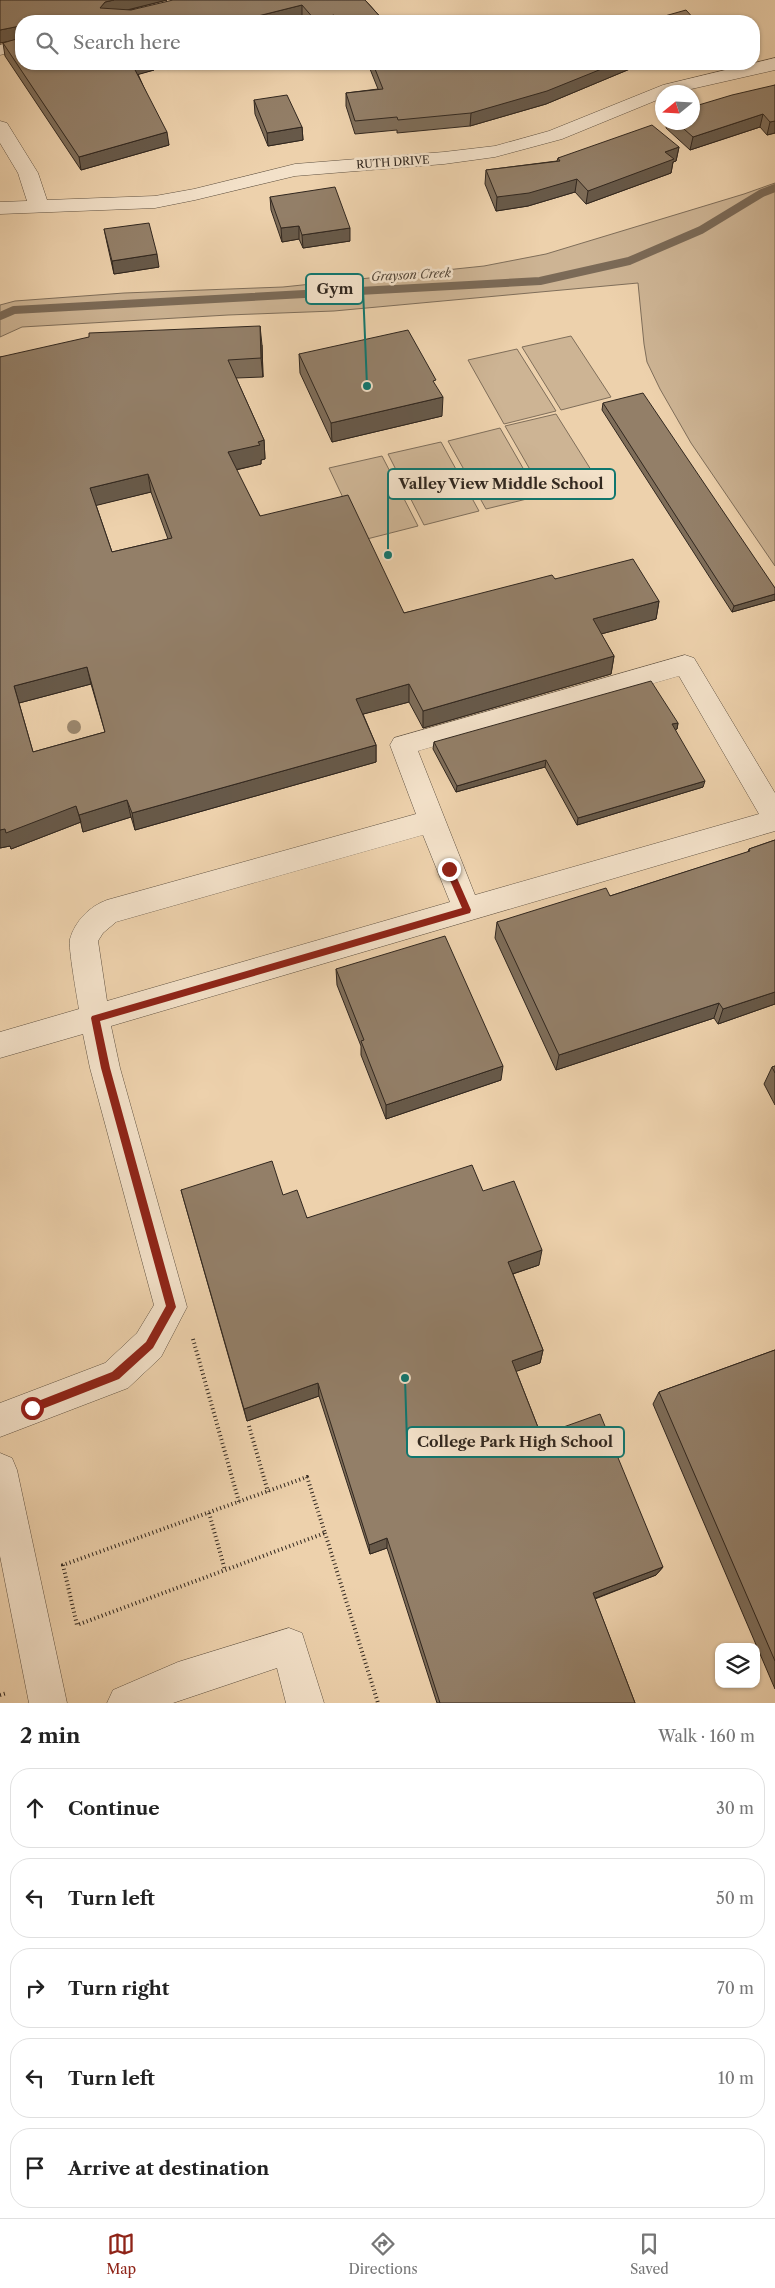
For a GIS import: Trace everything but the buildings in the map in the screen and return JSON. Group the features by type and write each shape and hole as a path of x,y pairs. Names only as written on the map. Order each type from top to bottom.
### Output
{"street":[{"path":"0,50 15,46"},
{"name":"RUTH DRIVE","path":"760,68 775,64"},
{"name":"RUTH DRIVE","path":"0,208 39,205 108,206 157,202 213,190 264,175 314,167 471,156 522,145 566,132 657,93 751,70"},
{"path":"0,127 28,174 39,205"},
{"path":"0,1045 467,910 775,818 685,665 403,745 449,869 467,910"},
{"path":"0,1420 116,1376 150,1345 172,1307 105,1068 95,1018 84,940 93,924 107,912 432,821"},
{"path":"0,1470 48,1703"},
{"path":"126,1703 144,1698 178,1681 289,1646 305,1703"}],"path":[{"path":"191,1332 239,1502"},
{"path":"249,1426 268,1492"},
{"path":"325,1533 77,1626 63,1565 307,1477 325,1533 378,1703"},
{"path":"209,1513 225,1570"}],"shaded area":[{"path":"775,183 775,566 691,443 660,389 647,362 638,283 334,311 22,327 0,337 0,305 15,301 124,293 283,287 484,266 546,254"},
{"path":"571,336 611,397 561,410 522,347"},
{"path":"517,349 556,411 504,424 468,360"},
{"path":"556,414 598,481 544,494 505,426"},
{"path":"500,428 539,496 486,509 448,441"},
{"path":"441,442 479,511 424,525 388,454"},
{"path":"382,456 418,526 363,540 329,468"}],"waterway":[{"name":"Grayson Creek","path":"0,316 14,310 540,281 629,261 701,230 762,193 775,188"}],"place":[{"name":"Gym","path":"367,386"},
{"name":"Valley View Middle School","path":"388,555"},
{"name":"College Park High School","path":"405,1378"}],"route":[{"path":"32,1408 116,1376 150,1345 172,1307 105,1068 95,1018 467,910 449,869"}]}
